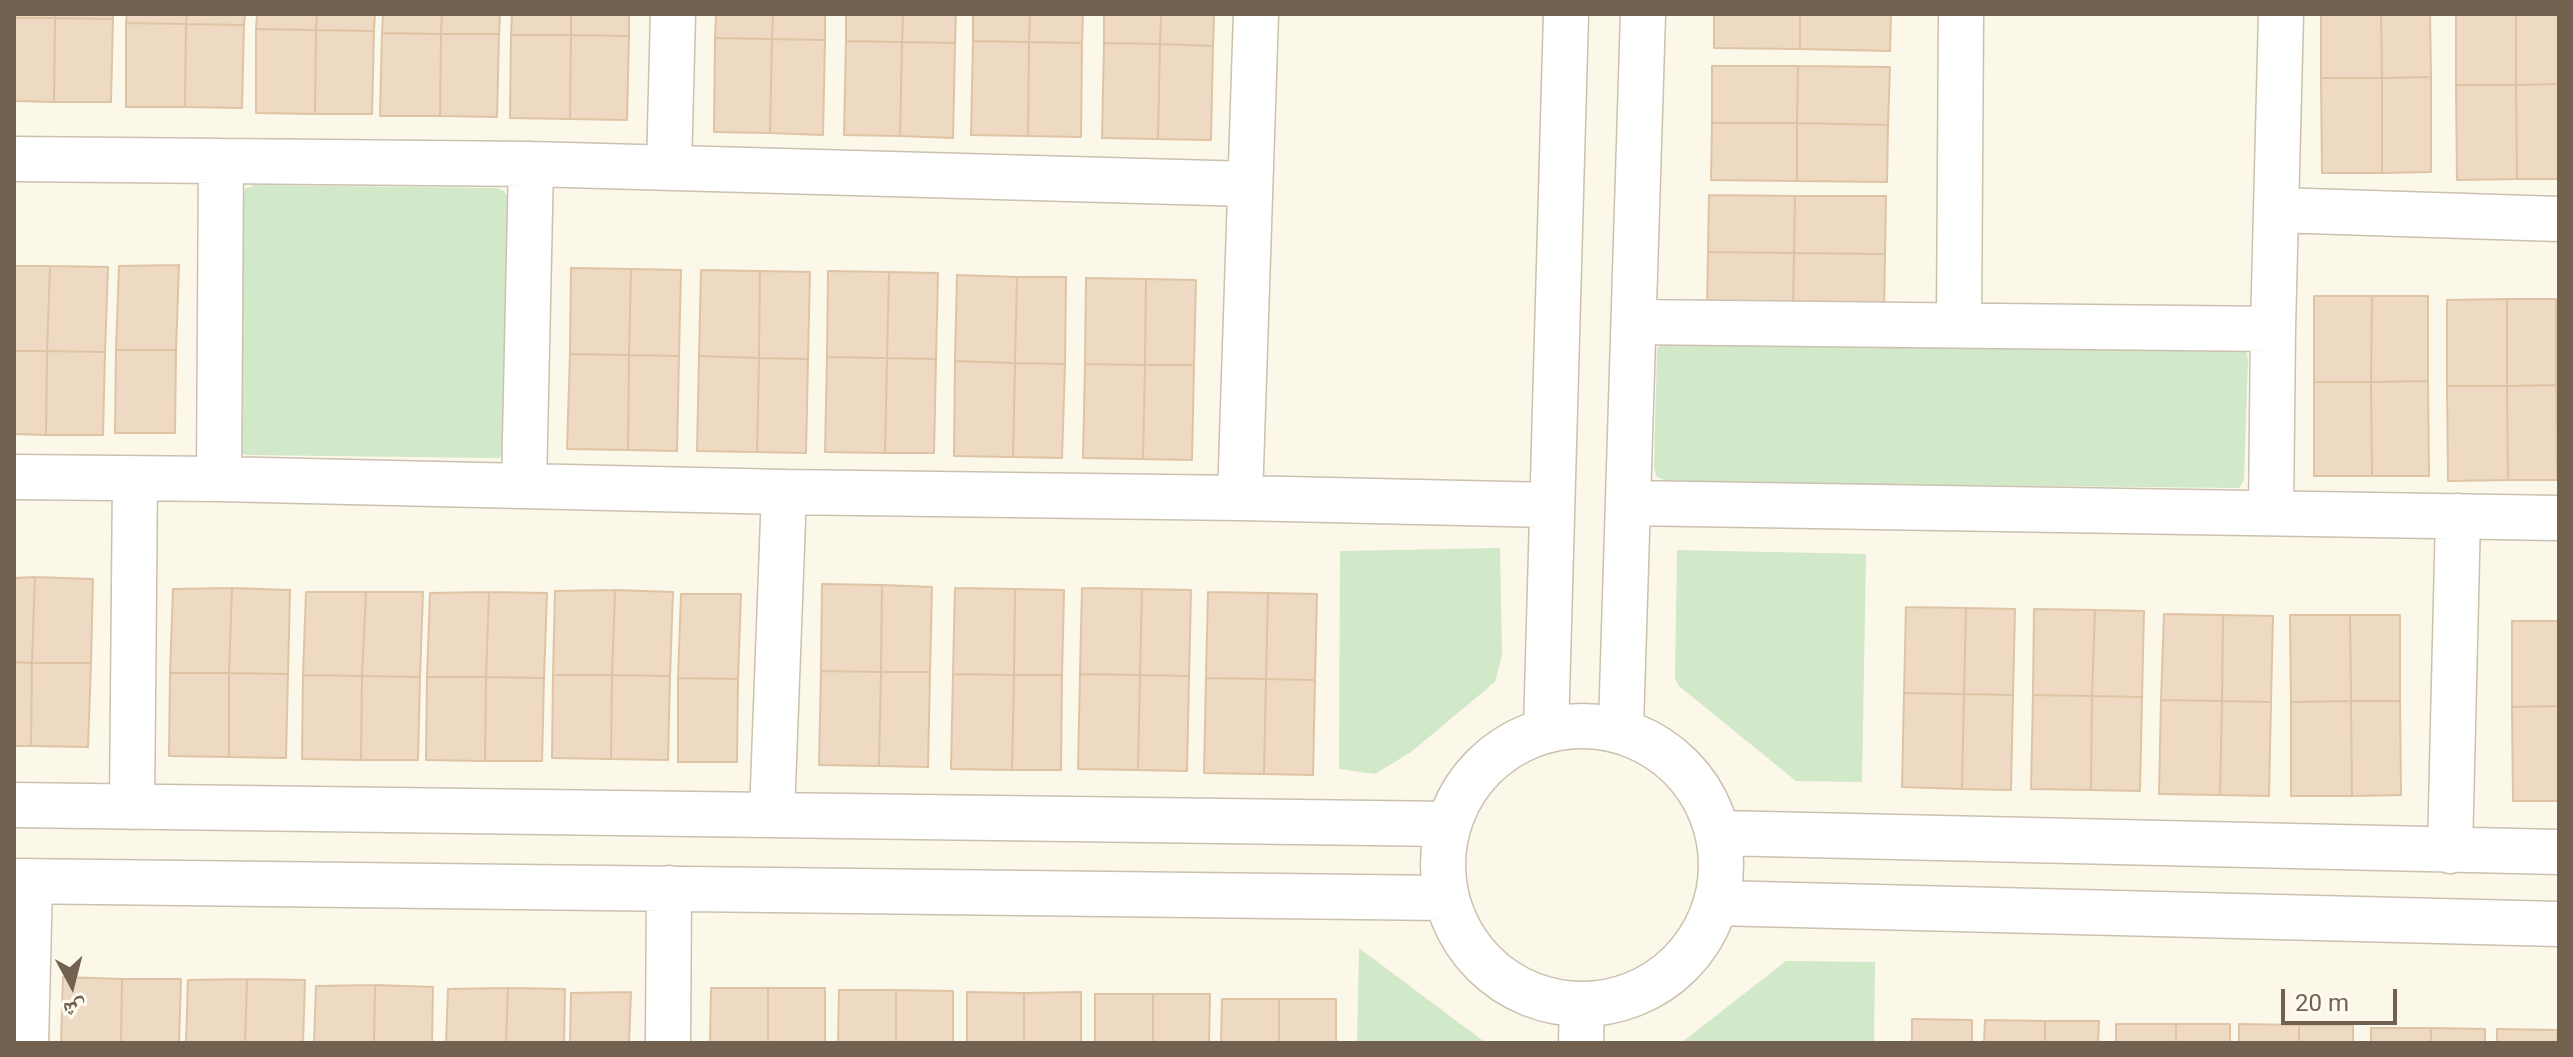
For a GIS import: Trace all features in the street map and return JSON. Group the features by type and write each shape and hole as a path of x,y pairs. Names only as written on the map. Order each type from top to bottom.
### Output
{"street":[{"path":"669,167 673,14"},
{"path":"1240,498 1256,14"},
{"path":"1546,731 1566,14"},
{"path":"1621,727 1643,14"},
{"path":"1959,325 1961,14"},
{"path":"2271,513 2281,14"},
{"path":"14,159 531,164 1250,184"},
{"path":"219,479 221,161"},
{"path":"524,485 531,164"},
{"path":"2276,210 2559,219"},
{"path":"1634,322 2273,329"},
{"path":"14,477 1551,505"},
{"path":"132,807 135,478"},
{"path":"772,814 784,492"},
{"path":"1629,503 2559,518"},
{"path":"2450,851 2458,516"},
{"path":"1621,727 1667,754 1693,779 1711,810 1719,833 1722,874 1716,903 1702,936 1680,965 1651,986 1617,1000 1581,1024 1546,999 1513,986 1484,964 1457,930 1444,898 1442,867 1448,824 1475,777 1501,751 1546,731 1621,727"},
{"path":"14,805 1448,824"},
{"path":"1719,833 2559,852"},
{"path":"26,1043 22,881 1444,898"},
{"path":"668,1043 669,888"},
{"path":"1716,903 2559,924"}],"green space":[{"path":"255,185 496,188 504,191 507,196 503,453 499,458 246,455 240,452 242,199 245,189"},
{"path":"1661,344 2241,349 2248,359 2244,480 2239,488 1670,482 1657,477 1654,468 1657,349"},
{"path":"1500,548 1502,655 1495,682 1411,752 1375,774 1339,769 1340,551"},
{"path":"1677,550 1866,554 1862,782 1796,781 1679,686 1675,678"},
{"path":"1359,948 1486,1043 1357,1043"},
{"path":"1786,961 1875,962 1874,1043 1681,1043"}],"building":[{"path":"14,14 55,14 55,18 14,18"},
{"path":"55,14 113,14 113,19 55,18"},
{"path":"127,14 187,14 186,24 126,23"},
{"path":"187,14 245,14 244,25 186,24"},
{"path":"257,14 317,14 316,30 256,29"},
{"path":"317,14 375,14 374,31 316,30"},
{"path":"383,14 442,14 441,34 382,33"},
{"path":"442,14 500,14 499,34 441,34"},
{"path":"512,14 571,14 571,35 511,35"},
{"path":"571,14 629,14 629,36 571,35"},
{"path":"716,14 773,14 772,39 715,38"},
{"path":"773,14 825,14 825,40 772,39"},
{"path":"846,14 903,14 902,42 846,41"},
{"path":"903,14 956,14 955,43 902,42"},
{"path":"973,14 1030,14 1029,42 973,41"},
{"path":"1030,14 1083,14 1082,43 1029,42"},
{"path":"1104,14 1161,14 1160,44 1104,43"},
{"path":"1161,14 1214,14 1213,46 1160,44"},
{"path":"1714,14 1800,14 1800,49 1714,48"},
{"path":"1800,14 1891,14 1890,51 1800,49"},
{"path":"2321,14 2381,14 2382,78 2321,78"},
{"path":"2381,14 2430,14 2431,77 2382,78"},
{"path":"2456,14 2516,14 2516,85 2456,85"},
{"path":"2516,14 2559,14 2559,84 2516,85"},
{"path":"14,18 55,18 54,102 14,101"},
{"path":"55,18 113,19 111,102 54,102"},
{"path":"126,23 186,24 185,107 126,107"},
{"path":"186,24 244,25 242,108 185,107"},
{"path":"256,29 316,30 315,114 256,113"},
{"path":"316,30 374,31 372,114 315,114"},
{"path":"382,33 441,34 440,116 380,116"},
{"path":"441,34 499,34 497,117 440,116"},
{"path":"511,35 571,35 570,119 510,118"},
{"path":"571,35 629,36 627,120 570,119"},
{"path":"715,38 772,39 770,133 714,132"},
{"path":"772,39 825,40 823,135 770,133"},
{"path":"846,41 902,42 900,136 844,135"},
{"path":"973,41 1029,42 1028,136 971,135"},
{"path":"902,42 955,43 953,138 900,136"},
{"path":"1029,42 1082,43 1081,137 1028,136"},
{"path":"1104,43 1160,44 1158,139 1102,138"},
{"path":"1160,44 1213,46 1211,140 1158,139"},
{"path":"1712,66 1798,66 1797,123 1712,123"},
{"path":"1798,66 1890,67 1888,125 1797,123"},
{"path":"2431,77 2431,172 2382,173 2382,78"},
{"path":"2321,78 2382,78 2382,173 2322,173"},
{"path":"2559,84 2559,179 2517,179 2516,85"},
{"path":"2456,85 2516,85 2517,179 2457,180"},
{"path":"1712,123 1797,123 1797,181 1711,180"},
{"path":"1797,123 1888,125 1887,182 1797,181"},
{"path":"1709,195 1795,196 1794,253 1708,252"},
{"path":"1795,196 1886,196 1885,254 1794,253"},
{"path":"1708,252 1794,253 1793,310 1707,310"},
{"path":"1794,253 1885,254 1884,311 1793,310"},
{"path":"179,265 176,350 116,350 119,266"},
{"path":"14,266 50,266 47,351 14,351"},
{"path":"50,266 108,267 105,352 47,351"},
{"path":"571,268 631,269 629,355 570,354"},
{"path":"631,269 681,270 679,356 629,355"},
{"path":"701,270 760,271 759,358 699,356"},
{"path":"760,271 810,272 808,359 759,358"},
{"path":"828,271 889,272 887,358 827,357"},
{"path":"889,272 938,273 936,359 887,358"},
{"path":"957,275 1017,277 1015,363 955,361"},
{"path":"1017,277 1066,277 1065,364 1015,363"},
{"path":"1086,278 1146,279 1145,365 1085,364"},
{"path":"1146,279 1196,280 1194,365 1145,365"},
{"path":"2314,296 2372,296 2371,382 2314,382"},
{"path":"2372,296 2428,296 2428,381 2371,382"},
{"path":"2507,299 2556,299 2556,385 2507,386"},
{"path":"2507,299 2507,386 2447,386 2447,300"},
{"path":"116,350 176,350 175,433 115,433"},
{"path":"14,351 47,351 46,435 14,434"},
{"path":"47,351 105,352 103,435 46,435"},
{"path":"570,354 629,355 628,450 567,449"},
{"path":"629,355 679,356 677,451 628,450"},
{"path":"699,356 759,358 757,452 697,451"},
{"path":"827,357 887,358 885,453 825,452"},
{"path":"759,358 808,359 806,453 757,452"},
{"path":"887,358 936,359 934,453 885,453"},
{"path":"955,361 1015,363 1013,457 954,456"},
{"path":"1015,363 1065,364 1062,458 1013,457"},
{"path":"1085,364 1145,365 1143,459 1083,458"},
{"path":"1145,365 1194,365 1192,460 1143,459"},
{"path":"2428,381 2429,476 2372,476 2371,382"},
{"path":"2314,382 2371,382 2372,476 2314,476"},
{"path":"2556,385 2557,480 2508,480 2507,386"},
{"path":"2447,386 2507,386 2508,480 2448,481"},
{"path":"35,577 32,663 14,662 14,578"},
{"path":"35,577 93,579 91,663 32,663"},
{"path":"822,584 882,585 881,672 821,671"},
{"path":"882,585 932,587 930,672 881,672"},
{"path":"232,588 229,673 170,673 173,589"},
{"path":"232,588 290,590 288,674 229,673"},
{"path":"955,588 1015,589 1014,675 953,674"},
{"path":"1082,588 1142,589 1140,675 1080,674"},
{"path":"1015,589 1064,590 1062,675 1014,675"},
{"path":"1142,589 1191,590 1189,676 1140,675"},
{"path":"615,590 612,675 553,675 555,591"},
{"path":"615,590 673,592 670,676 612,675"},
{"path":"306,592 366,592 362,676 303,675"},
{"path":"366,592 423,592 420,677 362,676"},
{"path":"489,592 486,677 427,677 430,593"},
{"path":"489,592 547,593 544,678 486,677"},
{"path":"1208,592 1268,593 1266,679 1206,678"},
{"path":"1268,593 1317,594 1315,680 1266,679"},
{"path":"681,594 741,594 738,679 678,678"},
{"path":"1906,607 1966,608 1964,694 1904,693"},
{"path":"1966,608 2015,609 2013,695 1964,694"},
{"path":"2034,609 2095,610 2092,696 2033,695"},
{"path":"2095,610 2144,611 2142,697 2092,696"},
{"path":"2164,614 2223,615 2222,701 2161,700"},
{"path":"2223,615 2273,616 2271,702 2222,701"},
{"path":"2290,615 2350,615 2351,701 2291,702"},
{"path":"2350,615 2400,615 2400,701 2351,701"},
{"path":"2512,621 2559,621 2559,706 2512,707"},
{"path":"14,662 32,663 31,746 14,746"},
{"path":"32,663 91,663 88,747 31,746"},
{"path":"821,671 881,672 879,766 819,765"},
{"path":"881,672 930,672 928,767 879,766"},
{"path":"170,673 229,673 229,757 169,756"},
{"path":"229,673 288,674 286,758 229,757"},
{"path":"953,674 1014,675 1012,770 951,769"},
{"path":"1080,674 1140,675 1138,770 1078,769"},
{"path":"303,675 362,676 361,760 302,759"},
{"path":"553,675 612,675 611,759 552,758"},
{"path":"612,675 670,676 668,760 611,759"},
{"path":"1014,675 1062,675 1061,770 1012,770"},
{"path":"1140,675 1189,676 1187,771 1138,770"},
{"path":"362,676 420,677 418,760 361,760"},
{"path":"427,677 486,677 485,761 426,760"},
{"path":"486,677 544,678 542,761 485,761"},
{"path":"678,678 738,679 737,762 678,762"},
{"path":"1206,678 1266,679 1264,774 1204,773"},
{"path":"1266,679 1315,680 1313,775 1264,774"},
{"path":"1904,693 1964,694 1962,789 1902,787"},
{"path":"1964,694 2013,695 2011,790 1962,789"},
{"path":"2033,695 2092,696 2091,790 2031,789"},
{"path":"2092,696 2142,697 2140,791 2091,790"},
{"path":"2161,700 2222,701 2220,795 2159,794"},
{"path":"2222,701 2271,702 2269,796 2220,795"},
{"path":"2351,701 2400,701 2401,795 2352,796"},
{"path":"2351,701 2352,796 2291,796 2291,702"},
{"path":"2559,706 2559,801 2513,801 2512,707"},
{"path":"63,977 122,979 121,1043 61,1043"},
{"path":"122,979 181,979 179,1043 121,1043"},
{"path":"247,979 245,1043 186,1043 188,980"},
{"path":"247,979 305,980 303,1043 245,1043"},
{"path":"375,985 374,1043 314,1043 316,986"},
{"path":"375,985 433,987 432,1043 374,1043"},
{"path":"508,988 506,1043 446,1043 448,989"},
{"path":"508,988 565,989 564,1043 506,1043"},
{"path":"711,988 768,988 768,1043 710,1043"},
{"path":"768,988 825,988 825,1043 768,1043"},
{"path":"839,990 896,990 896,1043 838,1043"},
{"path":"896,990 953,991 953,1043 896,1043"},
{"path":"631,992 629,1043 570,1043 571,993"},
{"path":"967,992 1024,993 1024,1043 967,1043"},
{"path":"1081,992 1081,1043 1024,1043 1024,993"},
{"path":"1095,994 1153,994 1153,1043 1095,1043"},
{"path":"1153,994 1210,994 1209,1043 1153,1043"},
{"path":"1222,999 1279,999 1279,1043 1221,1043"},
{"path":"1279,999 1336,999 1336,1043 1279,1043"},
{"path":"1912,1019 1972,1020 1972,1043 1912,1043"},
{"path":"1985,1020 2045,1021 2045,1043 1984,1043"},
{"path":"2045,1021 2099,1021 2098,1043 2045,1043"},
{"path":"2116,1024 2176,1024 2176,1043 2116,1043"},
{"path":"2176,1024 2230,1024 2230,1043 2176,1043"},
{"path":"2239,1024 2299,1025 2299,1043 2239,1043"},
{"path":"2299,1025 2353,1025 2353,1043 2299,1043"},
{"path":"2371,1028 2431,1028 2431,1043 2371,1043"},
{"path":"2431,1028 2485,1029 2485,1043 2431,1043"},
{"path":"2497,1029 2558,1030 2557,1043 2497,1043"}]}
